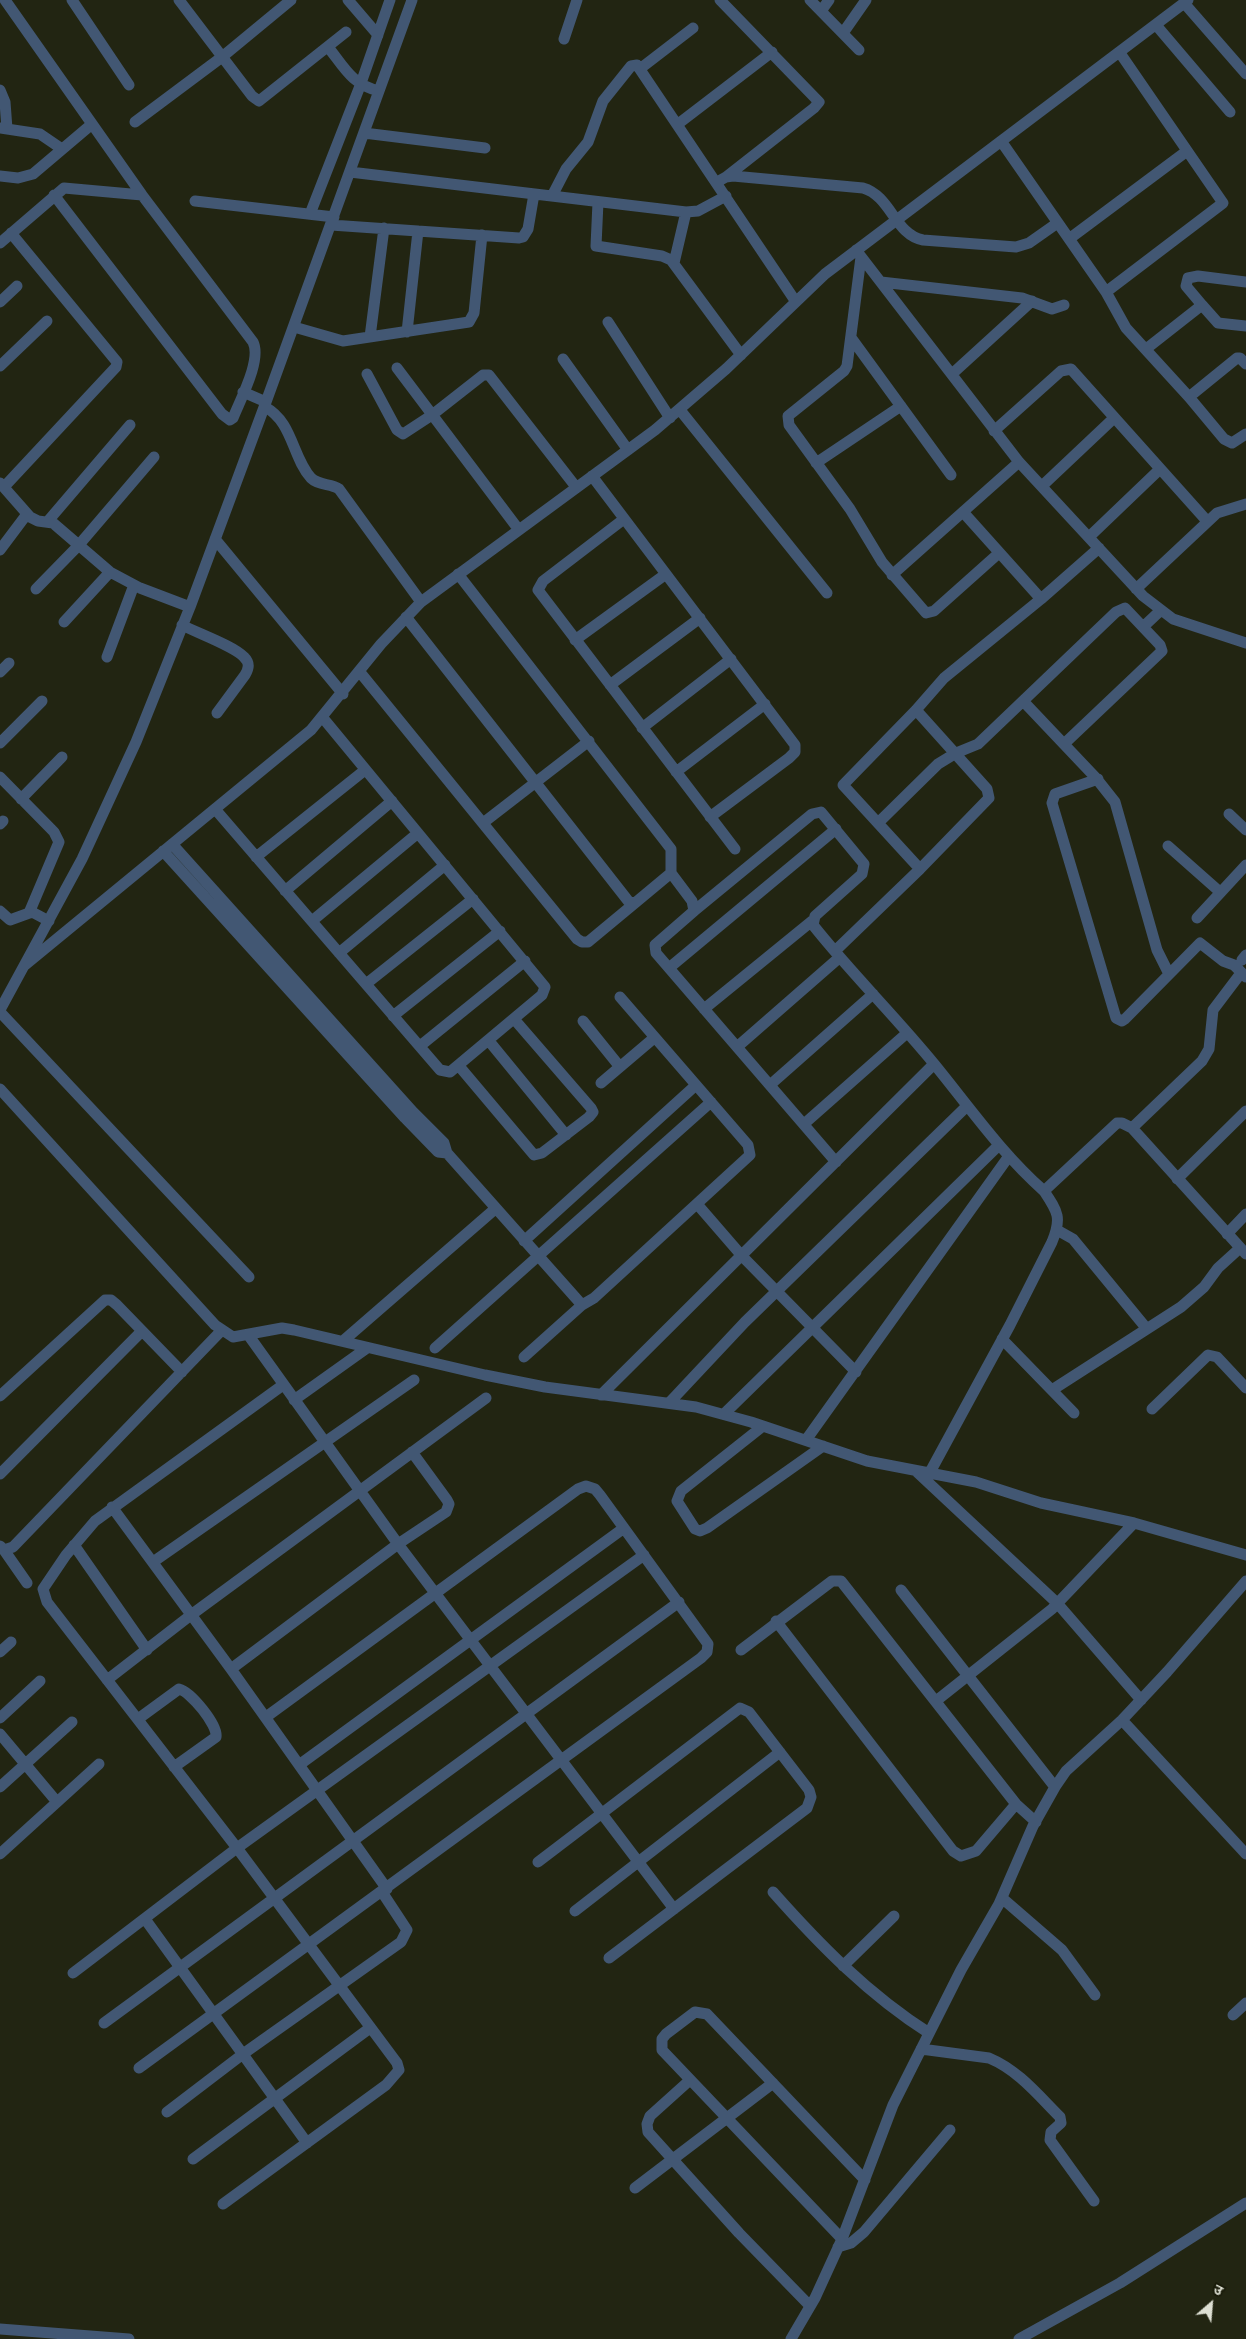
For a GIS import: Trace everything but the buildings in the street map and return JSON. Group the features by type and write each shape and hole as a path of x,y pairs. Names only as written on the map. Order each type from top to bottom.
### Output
{"street":[{"path":"5,0 142,195 254,342 257,399 275,414 291,438 309,476 318,483 339,490 421,602"},
{"path":"72,0 129,86"},
{"path":"135,122 222,58 291,0"},
{"path":"348,0 378,35"},
{"path":"324,217 350,172 364,133 378,35 390,0"},
{"path":"42,915 114,792 182,625 183,604 215,539 257,399 294,327 324,217 369,89 412,0"},
{"path":"564,39 577,0"},
{"path":"720,0 819,102 814,108 721,179"},
{"path":"810,0 859,50"},
{"path":"821,11 829,0"},
{"path":"843,33 866,0"},
{"path":"182,1 222,58 258,101 346,32"},
{"path":"25,965 298,741 323,718 359,671 421,602 675,414 741,355 826,274 859,254 897,218 1186,2 1246,74"},
{"path":"1156,25 1230,112"},
{"path":"641,68 693,28"},
{"path":"328,47 369,89"},
{"path":"678,124 772,52"},
{"path":"1106,292 1222,206 1223,200 1120,53"},
{"path":"552,196 566,169 584,148 603,101 634,64 641,68 678,124 721,179 726,196 796,302"},
{"path":"1,93 4,129 40,134 62,149"},
{"path":"0,176 18,178 29,176 92,124"},
{"path":"364,133 485,148"},
{"path":"1001,141 1056,224 1069,239 1106,292 1126,328 1228,442 1237,441 1246,434"},
{"path":"1069,239 1187,151"},
{"path":"350,172 686,212 698,211 726,196"},
{"path":"721,179 863,188 874,192 897,218 906,233 915,239 1010,248 1029,243 1056,224"},
{"path":"0,243 54,195 69,187 142,195"},
{"path":"195,201 324,217 384,228 523,237 528,229 534,194"},
{"path":"54,195 227,419 233,418 257,399"},
{"path":"598,202 596,246 662,256 671,260 741,355"},
{"path":"674,263 686,212"},
{"path":"370,337 384,228"},
{"path":"407,332 418,231"},
{"path":"11,233 117,362 116,367 2,485 34,520 48,521 57,525 78,546 110,572 134,585 183,604"},
{"path":"294,327 336,340 407,332 465,322 473,318 482,235"},
{"path":"859,254 994,431 1136,589 1160,611 1173,618 1246,642"},
{"path":"859,254 849,360 844,371 792,412 787,420 850,509 872,548 923,611 930,613 999,553"},
{"path":"1246,282 1198,276 1188,278 1186,286 1218,323 1246,326"},
{"path":"881,282 1022,298 1052,309 1064,305"},
{"path":"0,302 17,286"},
{"path":"952,374 1032,301"},
{"path":"1146,349 1202,305"},
{"path":"0,366 47,321"},
{"path":"608,322 675,414 827,593"},
{"path":"852,339 951,475"},
{"path":"1189,397 1237,358 1240,358 1246,364"},
{"path":"563,359 628,450"},
{"path":"397,368 519,530"},
{"path":"994,431 1066,368 1076,373 1114,418 1207,520"},
{"path":"367,374 400,434 406,434 484,375 489,375 576,487"},
{"path":"816,463 901,406"},
{"path":"1042,486 1114,418"},
{"path":"48,521 130,425"},
{"path":"36,589 78,546 154,457"},
{"path":"892,575 1020,462"},
{"path":"1089,537 1160,469"},
{"path":"592,476 792,738 795,745 795,752 710,817"},
{"path":"1136,589 1207,520 1223,510 1246,504"},
{"path":"963,512 1041,600"},
{"path":"0,550 27,514"},
{"path":"624,520 544,582 538,590 734,849"},
{"path":"215,539 343,694"},
{"path":"920,869 843,785 916,710 944,678 966,658 1041,600 1099,548"},
{"path":"64,622 110,572"},
{"path":"458,574 666,840 671,849 671,873 692,901 694,911"},
{"path":"575,640 666,574"},
{"path":"107,657 134,585"},
{"path":"1134,617 1150,602"},
{"path":"878,823 938,764 956,753 978,744 1120,609 1125,608 1162,648 1160,655 1064,744"},
{"path":"1143,627 1160,611"},
{"path":"406,617 624,897 629,902 635,903"},
{"path":"610,686 700,618"},
{"path":"182,625 238,652 248,662 249,669 217,713"},
{"path":"642,728 731,659"},
{"path":"0,672 9,663"},
{"path":"359,671 582,942 588,942 671,873"},
{"path":"0,743 42,701"},
{"path":"1023,702 1098,779 1115,802 1157,950 1169,974"},
{"path":"676,772 765,704"},
{"path":"737,1047 838,954 989,798 987,789 916,710"},
{"path":"215,809 393,1016 446,1073 459,1066 489,1041 545,991 542,983 323,718"},
{"path":"483,823 589,741"},
{"path":"21,799 62,757"},
{"path":"256,857 366,770"},
{"path":"0,777 54,832 60,842 42,915 25,965 0,1011 249,1277"},
{"path":"1098,779 1055,794 1052,803 1118,1021 1125,1019 1200,943 1244,975 1218,1000 1213,1010 1209,1049 1202,1060 1132,1128"},
{"path":"285,891 392,801"},
{"path":"704,1009 812,921 865,869 864,864 821,812 812,814 655,945 656,953 704,1009 804,1124 836,1162"},
{"path":"1229,814 1246,830"},
{"path":"669,968 836,829"},
{"path":"312,921 418,833"},
{"path":"1168,846 1220,892"},
{"path":"167,848 409,1115 438,1152 447,1153 582,1305"},
{"path":"339,953 445,865"},
{"path":"1196,918 1246,865"},
{"path":"366,984 473,899"},
{"path":"0,911 10,920 14,921 42,915 72,926"},
{"path":"812,921 812,925 934,1064 1008,1156 1044,1191 1057,1210 1057,1230 1002,1339 928,1474"},
{"path":"393,1016 500,931"},
{"path":"420,1046 525,961"},
{"path":"770,1085 873,994"},
{"path":"524,1357 582,1305 594,1298 750,1155 748,1145 620,997"},
{"path":"459,1066 534,1155 542,1154 593,1112 514,1019"},
{"path":"583,1021 620,1067"},
{"path":"804,1124 907,1033"},
{"path":"601,1083 654,1038"},
{"path":"489,1041 566,1135"},
{"path":"601,1395 934,1064"},
{"path":"524,1241 696,1085"},
{"path":"0,1089 222,1331 233,1337 248,1336 282,1328 485,1376 601,1395 669,1403 724,1414 867,1460 928,1474 976,1482 1041,1503 1134,1523 1246,1555"},
{"path":"435,1348 711,1102"},
{"path":"669,1403 777,1291 967,1106"},
{"path":"1177,1179 1246,1111"},
{"path":"1044,1191 1117,1123 1122,1123 1132,1128 1243,1251 1218,1268 1204,1288 1181,1308 1052,1390"},
{"path":"724,1414 999,1145"},
{"path":"806,1440 1008,1156"},
{"path":"697,1204 742,1256 856,1372"},
{"path":"343,1341 495,1209"},
{"path":"1227,1234 1246,1214"},
{"path":"1057,1230 1073,1239 1146,1330"},
{"path":"0,1396 105,1300 111,1300 117,1305 182,1372"},
{"path":"0,1474 142,1331"},
{"path":"2,1548 13,1547 222,1331"},
{"path":"248,1336 435,1594 674,1909"},
{"path":"1002,1339 1074,1413"},
{"path":"294,1400 367,1348"},
{"path":"1152,1409 1208,1355 1216,1357 1246,1388"},
{"path":"153,1562 414,1380"},
{"path":"223,2204 396,2075 399,2070 397,2063 107,1680 44,1594 43,1588 74,1545 95,1521 284,1385"},
{"path":"107,1680 191,1615 486,1398"},
{"path":"763,1426 681,1491 678,1501 695,1529 708,1528 822,1446"},
{"path":"231,1669 398,1544 446,1512 449,1504 412,1452"},
{"path":"916,1471 1057,1603 1141,1700"},
{"path":"139,2068 385,1890 707,1652 708,1644 595,1489 586,1486 578,1489 266,1717"},
{"path":"112,1507 266,1717 352,1840 385,1890 407,1930 406,1936 243,2054 167,2112"},
{"path":"936,1701 1057,1603 1134,1523"},
{"path":"298,1765 624,1528"},
{"path":"74,1545 147,1650"},
{"path":"2,1548 27,1583"},
{"path":"73,1973 236,1848 644,1555"},
{"path":"741,1650 776,1621 832,1581 841,1582 1016,1804 1036,1822"},
{"path":"791,2339 810,2306 840,2243 892,2105 1002,1898 1036,1822 1055,1786 1066,1771 1141,1700 1246,1581"},
{"path":"901,1590 1055,1786"},
{"path":"104,2023 679,1602"},
{"path":"776,1621 953,1851 962,1856 976,1851 1016,1804"},
{"path":"0,1652 11,1642"},
{"path":"0,1718 40,1681"},
{"path":"138,1720 179,1689 186,1691 197,1704 217,1732 216,1737 174,1767"},
{"path":"538,1862 740,1708 749,1712 809,1790 810,1802 807,1808 609,1958"},
{"path":"1122,1720 1246,1854"},
{"path":"0,1787 72,1722"},
{"path":"0,1734 58,1802"},
{"path":"576,1912 780,1752"},
{"path":"0,1854 99,1764"},
{"path":"773,1892 843,1966 904,2018 929,2033"},
{"path":"1002,1898 1062,1950 1095,1995"},
{"path":"843,1966 894,1916"},
{"path":"145,1919 307,2143"},
{"path":"1233,2015 1246,2003"},
{"path":"865,2180 707,2014 699,2011 666,2034 661,2045 662,2050 840,2243 851,2243 864,2232 950,2130"},
{"path":"193,2159 370,2028"},
{"path":"921,2049 989,2058 1022,2078 1060,2117 1060,2122 1050,2132 1050,2140 1094,2202"},
{"path":"690,2080 657,2107 647,2124 648,2132 739,2233 810,2306"},
{"path":"635,2188 773,2083"},
{"path":"1019,2339 1120,2283 1246,2203"},
{"path":"0,2329 32,2335 129,2339"}]}
